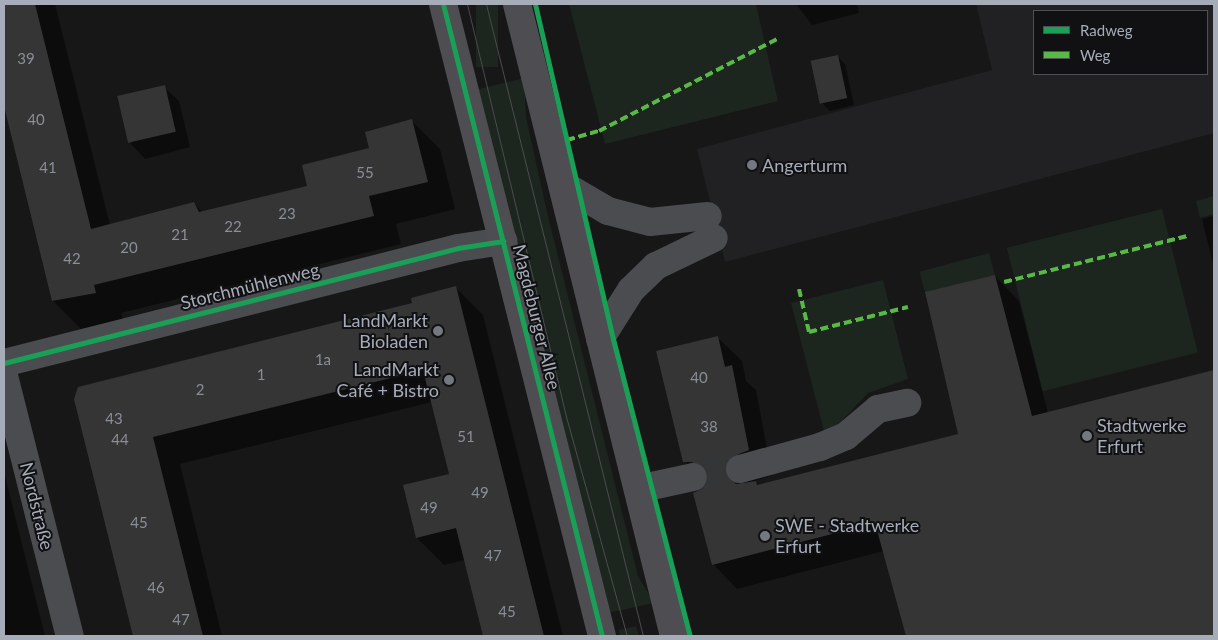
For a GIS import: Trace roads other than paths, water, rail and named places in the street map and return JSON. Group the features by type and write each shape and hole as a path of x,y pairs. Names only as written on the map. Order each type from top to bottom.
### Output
{"main road":[{"name":"Magdeburger Allee","path":"443,4 602,636"},
{"path":"517,4 674,636"}],"street":[{"path":"562,184 608,211 650,222 711,227 656,266 631,290 600,339"},
{"name":"Storchmühlenweg","path":"4,363 458,248 503,241"},
{"name":"Nordstraße","path":"4,376 70,636"},
{"path":"740,469 820,447 846,436 878,409 908,402"},
{"path":"638,489 692,477"}],"tunnel":[{"path":"693,477 724,467 740,469"}],"tram line":[{"path":"467,4 567,420 627,636"},
{"path":"486,4 643,636"}],"place":[{"name":"Angerturm","path":"752,165"},
{"name":"LandMarkt Bioladen","path":"438,331"},
{"name":"LandMarkt Café + Bistro","path":"449,380"},
{"name":"Stadtwerke Erfurt","path":"1087,436"},
{"name":"SWE - Stadtwerke Erfurt","path":"765,536"}]}
